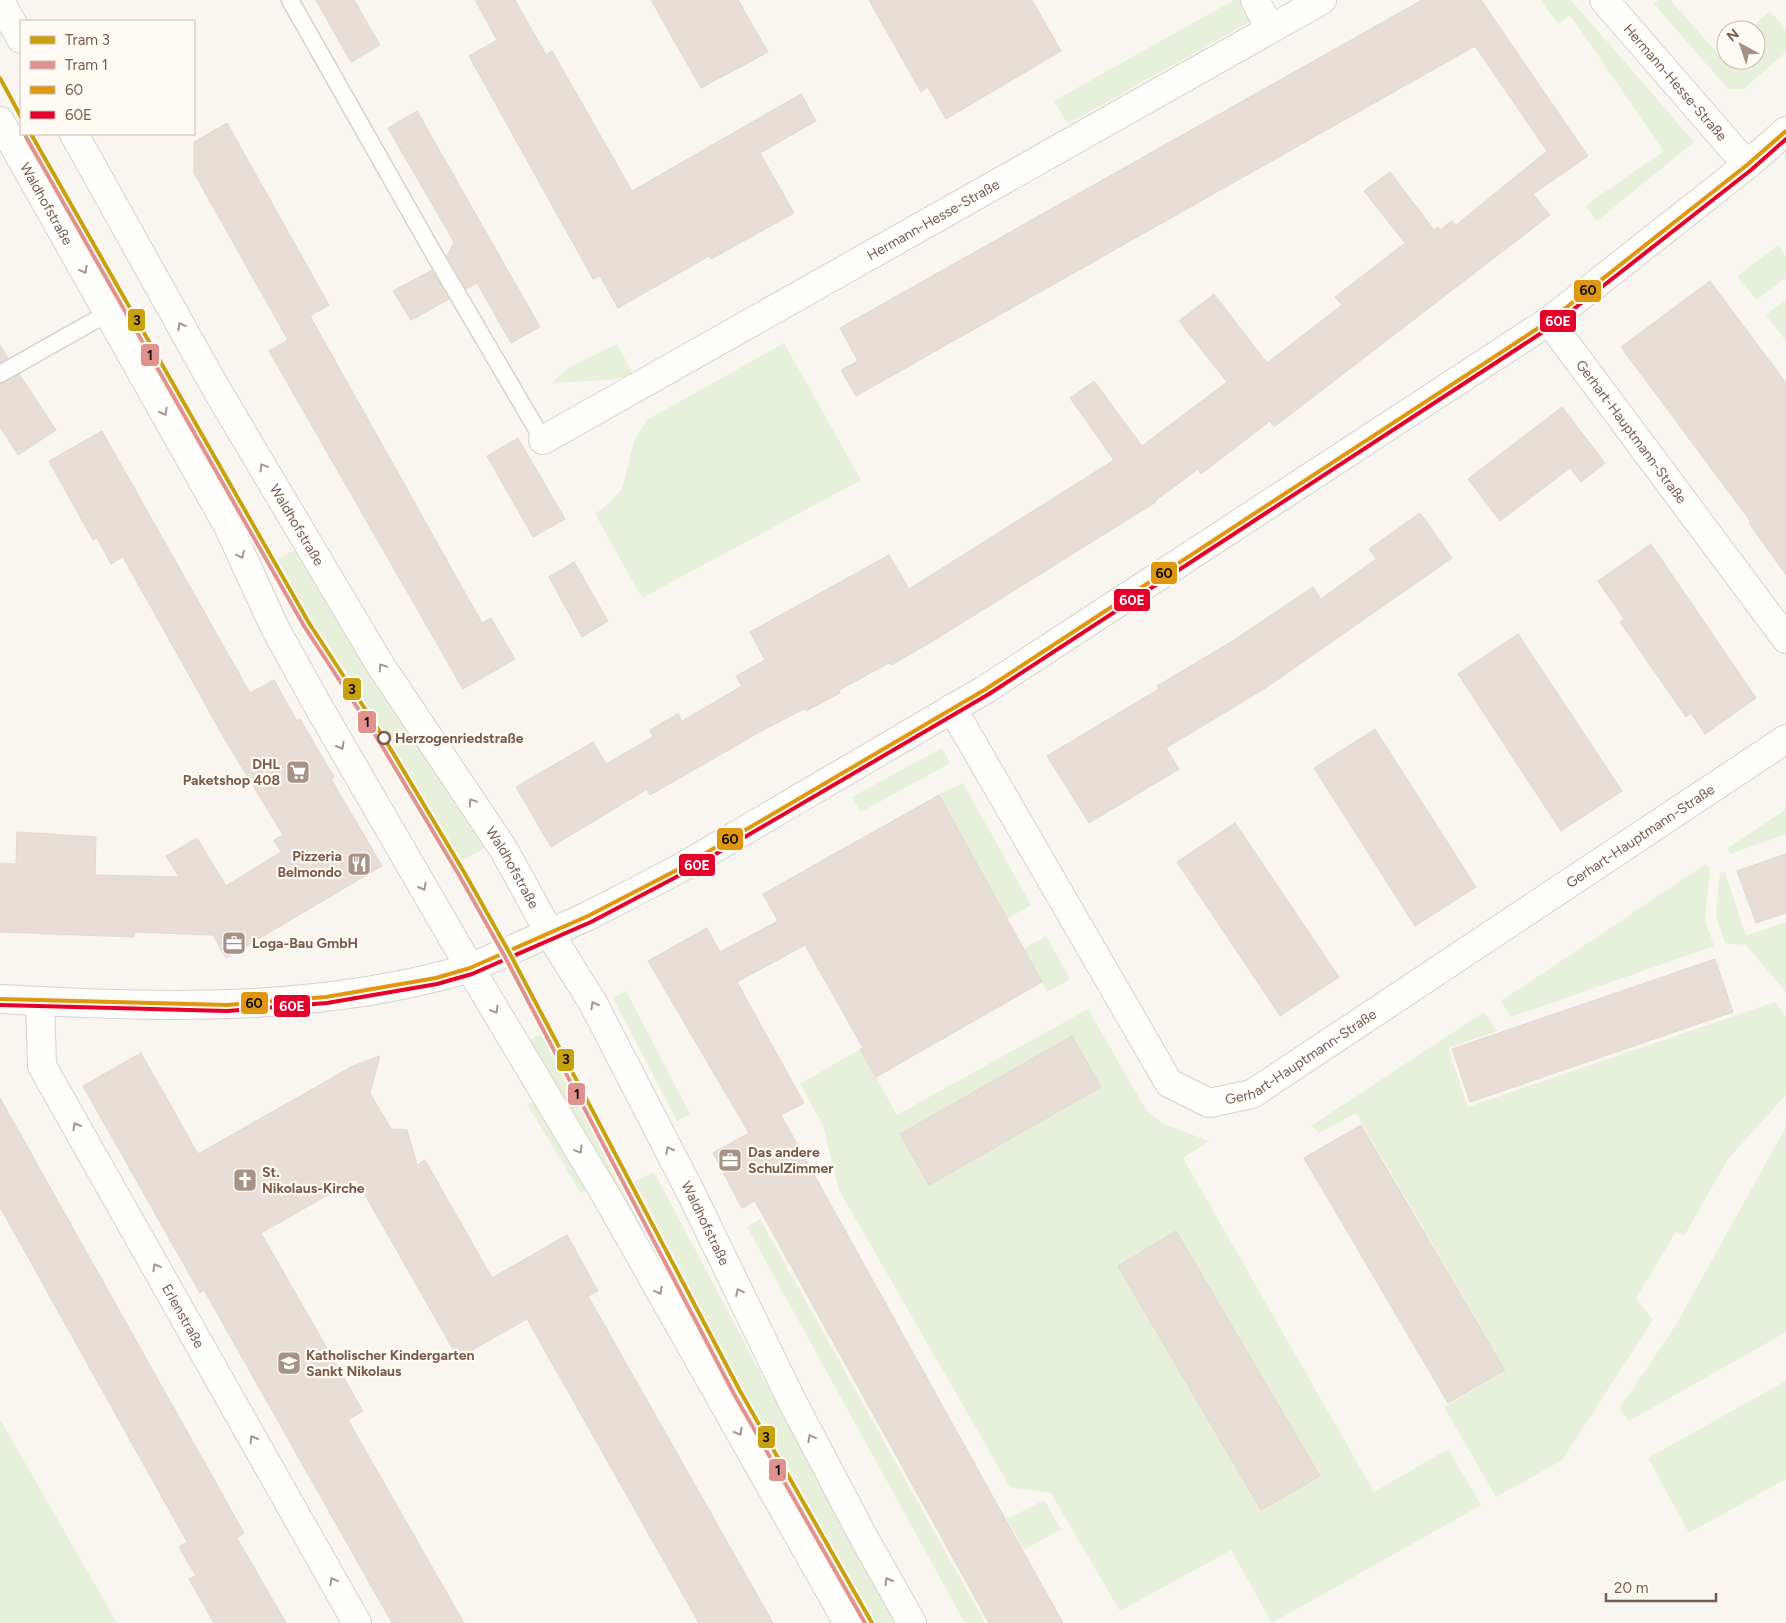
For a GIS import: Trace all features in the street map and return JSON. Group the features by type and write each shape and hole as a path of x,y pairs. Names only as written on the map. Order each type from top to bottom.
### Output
{"street":[{"path":"1255,0 1270,29"},
{"name":"Hermann-Hesse-Straße","path":"543,440 1322,0"},
{"name":"Hermann-Hesse-Straße","path":"1604,0 1747,165"},
{"path":"0,1 20,37"},
{"name":"Waldhofstraße","path":"0,121 228,526 275,628 317,704 470,968 607,1197 848,1623"},
{"path":"0,999 237,1004 326,997 436,978 470,968 550,934 677,870 986,689 1549,321 1747,165 1786,131"},
{"name":"Waldhofstraße","path":"75,135 214,385 379,664 504,850 550,934 593,1003 691,1193 792,1401 864,1538 912,1623"},
{"name":"Gerhart-Hauptmann-Straße","path":"1549,321 1786,639"},
{"name":"Gerhart-Hauptmann-Straße","path":"952,708 1169,1083 1209,1103 1252,1094 1786,739"},
{"name":"Erlenstraße","path":"40,1001 42,1066 357,1623"}],"lane":[{"path":"290,0 434,254 543,440"},
{"path":"0,374 108,313"}],"green space":[{"path":"1234,0 1242,0 1253,20 1068,124 1054,101"},
{"path":"1541,0 1571,0 1694,142 1597,221 1585,206 1664,151 1570,15 1558,24"},
{"path":"1658,0 1670,0 1716,52 1716,70 1766,70 1744,89 1728,89 1654,4"},
{"path":"1770,11 1786,29 1786,52 1766,70 1766,20 1760,20"},
{"path":"1778,245 1786,256 1786,278 1756,300 1737,276"},
{"path":"1786,300 1786,341 1766,315"},
{"path":"784,343 861,480 642,598 595,514 622,489 634,441 647,420"},
{"path":"617,344 633,374 613,379 552,384 573,366"},
{"path":"294,550 358,654 489,846 455,864 300,622 268,564"},
{"path":"942,748 950,763 861,812 852,797"},
{"path":"963,783 1031,905 1007,919 939,795"},
{"path":"1786,807 1786,834 1730,854 1728,848 1785,810"},
{"path":"1706,864 1710,868 1705,920 1714,946 1511,1017 1501,1001"},
{"path":"1725,872 1746,936 1786,922 1786,992 1746,945 1725,943 1716,916 1720,873"},
{"path":"1046,936 1070,979 1047,992 1023,949"},
{"path":"626,991 690,1114 677,1121 613,998"},
{"path":"1775,1002 1786,1016 1786,1095 1728,1159 1684,1236 1676,1232 1636,1298 1653,1320 1562,1460 1496,1497 1444,1407 1506,1370 1356,1113 1319,1133 1311,1126 1484,1012 1497,1031 1448,1048 1468,1107"},
{"path":"1088,1009 1146,1110 1164,1124 1209,1141 1183,1158 1374,1492 1448,1449 1481,1505 1272,1623 1231,1550 1120,1611 1051,1493 1010,1487 839,1190 823,1125 800,1084 860,1049 897,1115"},
{"path":"546,1031 629,1184 654,1172 783,1415 903,1623 860,1623 528,1041"},
{"path":"536,1100 591,1187 581,1193 527,1104"},
{"path":"1786,1127 1786,1332 1629,1421 1620,1408 1676,1325"},
{"path":"760,1219 985,1623 965,1623 747,1227"},
{"path":"1786,1381 1786,1479 1689,1533 1648,1458"},
{"path":"1,1421 117,1623 0,1623"},
{"path":"1044,1500 1061,1529 1024,1550 1007,1519"}],"building":[{"path":"316,0 354,0 380,45 351,62"},
{"path":"475,0 515,0 546,55 552,51 632,191 801,94 816,121 760,153 794,213 711,259 709,256 618,308 600,276 593,279 469,56 497,40"},
{"path":"651,0 738,0 768,52 701,88"},
{"path":"869,0 1032,0 1061,51 946,119 928,87 921,92"},
{"path":"1422,0 1481,0 1588,156 1533,194 1550,215 1274,427 1270,421 1201,474 1198,469 1156,502 928,644 891,665 889,663 839,690 840,693 806,711 804,709 765,729 650,795 647,789 551,847 516,787 593,742 606,764 653,737 650,730 678,714 682,721 742,686 736,676 765,660 750,632 889,555 909,589 1114,460 1070,398 1094,381 1142,446 1227,382 1179,321 1214,294 1267,363 1342,305 1335,297 1405,243 1364,191 1390,172 1434,230 1438,227 1440,230 1452,221 1456,225 1547,151 1475,46 856,396 841,370 858,361 840,328"},
{"path":"417,111 540,327 511,343 477,283 466,289 447,256 454,242 388,128"},
{"path":"227,123 329,305 310,316 482,623 491,618 515,659 463,689 269,351 288,340 194,173 194,142"},
{"path":"432,270 449,299 411,320 393,291"},
{"path":"1710,281 1786,383 1786,575 1749,523 1751,522 1621,347"},
{"path":"0,345 8,358 0,363"},
{"path":"19,374 56,430 18,455 0,427 0,384"},
{"path":"1562,407 1605,463 1581,482 1570,468 1500,521 1468,479"},
{"path":"102,431 250,693 274,680 297,721 300,719 334,777 331,779 382,866 226,958 213,935 135,932 134,937 0,932 0,863 16,864 17,832 96,837 95,875 179,877 166,856 197,838 226,886 281,852 274,840 283,835 227,743 123,557 111,564 97,538 93,540 49,461"},
{"path":"518,438 565,519 533,537 487,456"},
{"path":"1420,513 1452,558 1267,687 1166,748 1179,769 1089,823 1047,756 1159,689 1157,686 1231,642 1313,587 1321,599 1376,559 1369,549"},
{"path":"1651,544 1756,698 1705,734 1691,713 1686,717 1620,622 1624,619 1598,581"},
{"path":"574,562 608,621 582,637 549,577"},
{"path":"1518,634 1622,791 1561,831 1458,674"},
{"path":"1375,729 1476,887 1415,926 1314,768"},
{"path":"939,795 1042,982 876,1077 860,1049 863,1048 805,945 737,982 804,1103 781,1115 1063,1623 989,1623 755,1201 742,1208 713,1153 749,1133 648,961 707,928 720,952 778,921 763,894"},
{"path":"1235,823 1339,977 1280,1016 1177,862"},
{"path":"1786,854 1786,913 1756,923 1737,871"},
{"path":"1715,959 1733,1012 1470,1102 1452,1049"},
{"path":"1072,1036 1101,1087 929,1185 900,1134"},
{"path":"141,1053 198,1154 353,1066 380,1056 370,1093 391,1129 407,1130 417,1165 425,1160 492,1278 567,1235 598,1291 588,1296 773,1623 699,1623 527,1319 458,1358 356,1179 261,1233 363,1411 348,1420 464,1623 392,1623 204,1290 200,1293 83,1086"},
{"path":"0,1098 244,1533 237,1538 286,1623 214,1623 189,1579 196,1576 179,1547 187,1542 0,1207"},
{"path":"1361,1125 1505,1370 1448,1403 1304,1158"},
{"path":"1176,1231 1320,1476 1261,1510 1118,1266"}],"tram line":[{"name":"3","path":"0,78 20,115"},
{"name":"3","path":"32,135 309,623 384,738 464,872 509,952 740,1391 872,1623"},
{"name":"1","path":"26,137 304,626 379,741 459,875 504,955 734,1394 865,1623"}],"transit line":[{"name":"60","path":"0,999 227,1005 326,997 436,978 470,968 588,916 677,870 986,689 1549,321 1747,165 1786,131"},
{"name":"60E","path":"0,1005 227,1011 327,1003 437,984 472,974 591,922 680,875 989,694 1552,326 1751,170 1786,139"}],"place":[{"name":"Herzogenriedstraße","path":"384,738"},
{"name":"DHL Paketshop 408","path":"298,772"},
{"name":"Pizzeria Belmondo","path":"359,864"},
{"name":"Loga-Bau GmbH","path":"234,943"},
{"name":"Das andere SchulZimmer","path":"730,1160"},
{"name":"St. Nikolaus-Kirche","path":"245,1180"},
{"name":"Katholischer Kindergarten Sankt Nikolaus","path":"289,1363"}]}
